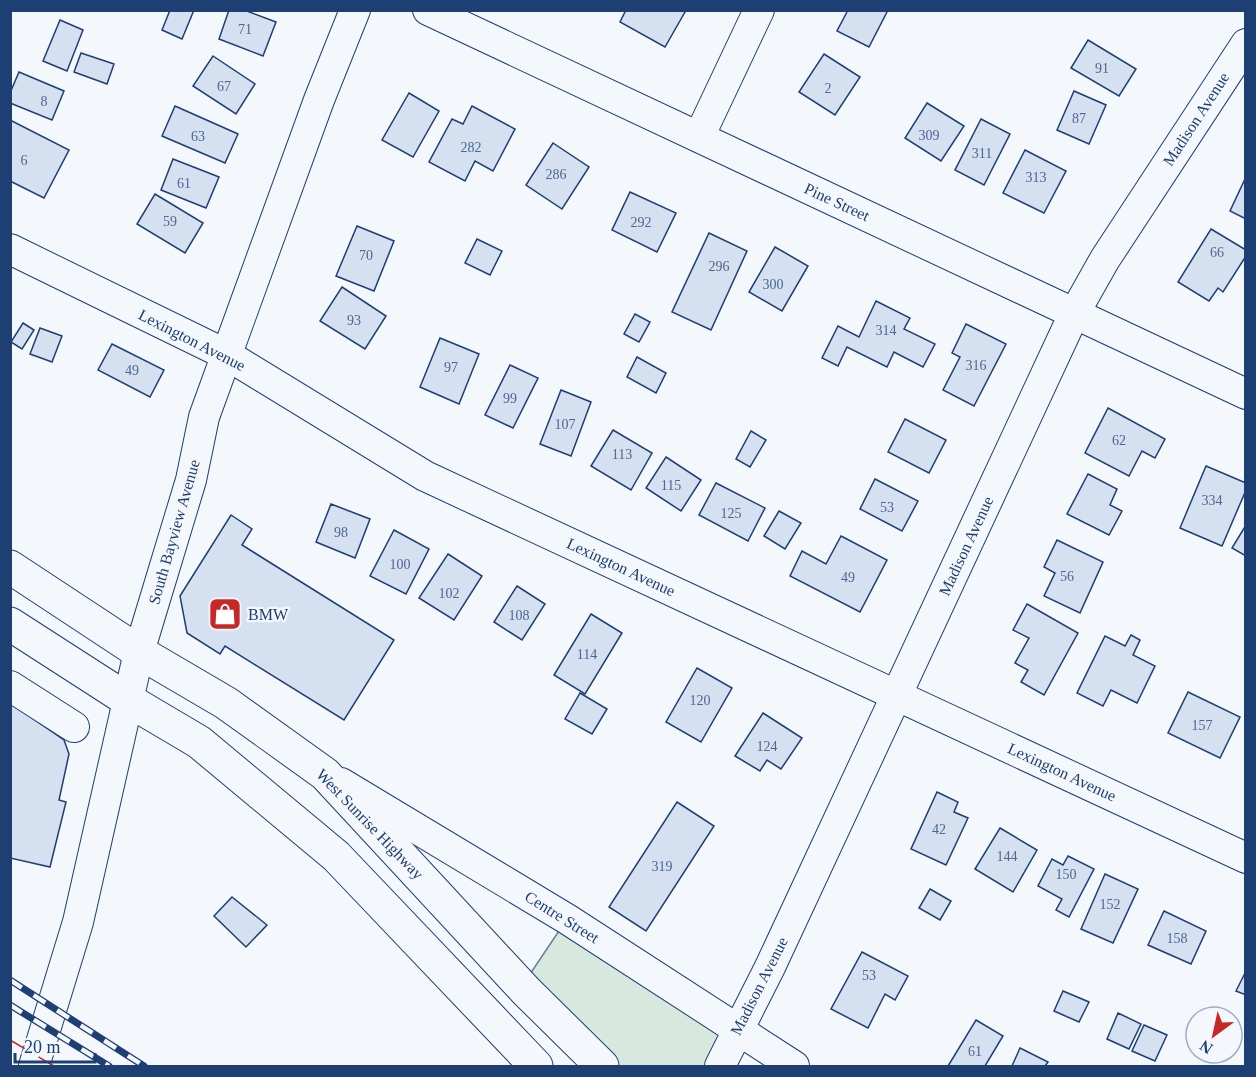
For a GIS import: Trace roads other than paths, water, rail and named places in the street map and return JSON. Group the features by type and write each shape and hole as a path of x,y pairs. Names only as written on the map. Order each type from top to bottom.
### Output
{"highway":[{"name":"West Sunrise Highway","path":"10,567 139,652 226,703 326,774 526,991 603,1066"},
{"path":"10,624 129,700 199,741 336,856 536,1066"}],"street":[{"name":"South Bayview Avenue","path":"34,1066 78,922 139,652 191,480 204,417 319,100 355,10"},
{"name":"Pine Street","path":"428,10 1245,394"},
{"path":"699,137 759,10"},
{"name":"Madison Avenue","path":"720,1066 770,967 1074,314 1105,259 1245,44"},
{"name":"Lexington Avenue","path":"10,249 226,355 425,476 1245,858"},
{"path":"10,686 74,727"},
{"name":"Centre Street","path":"326,774 567,919 794,1066"}],"railway":[{"path":"10,980 144,1066"},
{"path":"10,1005 109,1066"}],"place":[{"name":"BMW","path":"225,614"}]}
